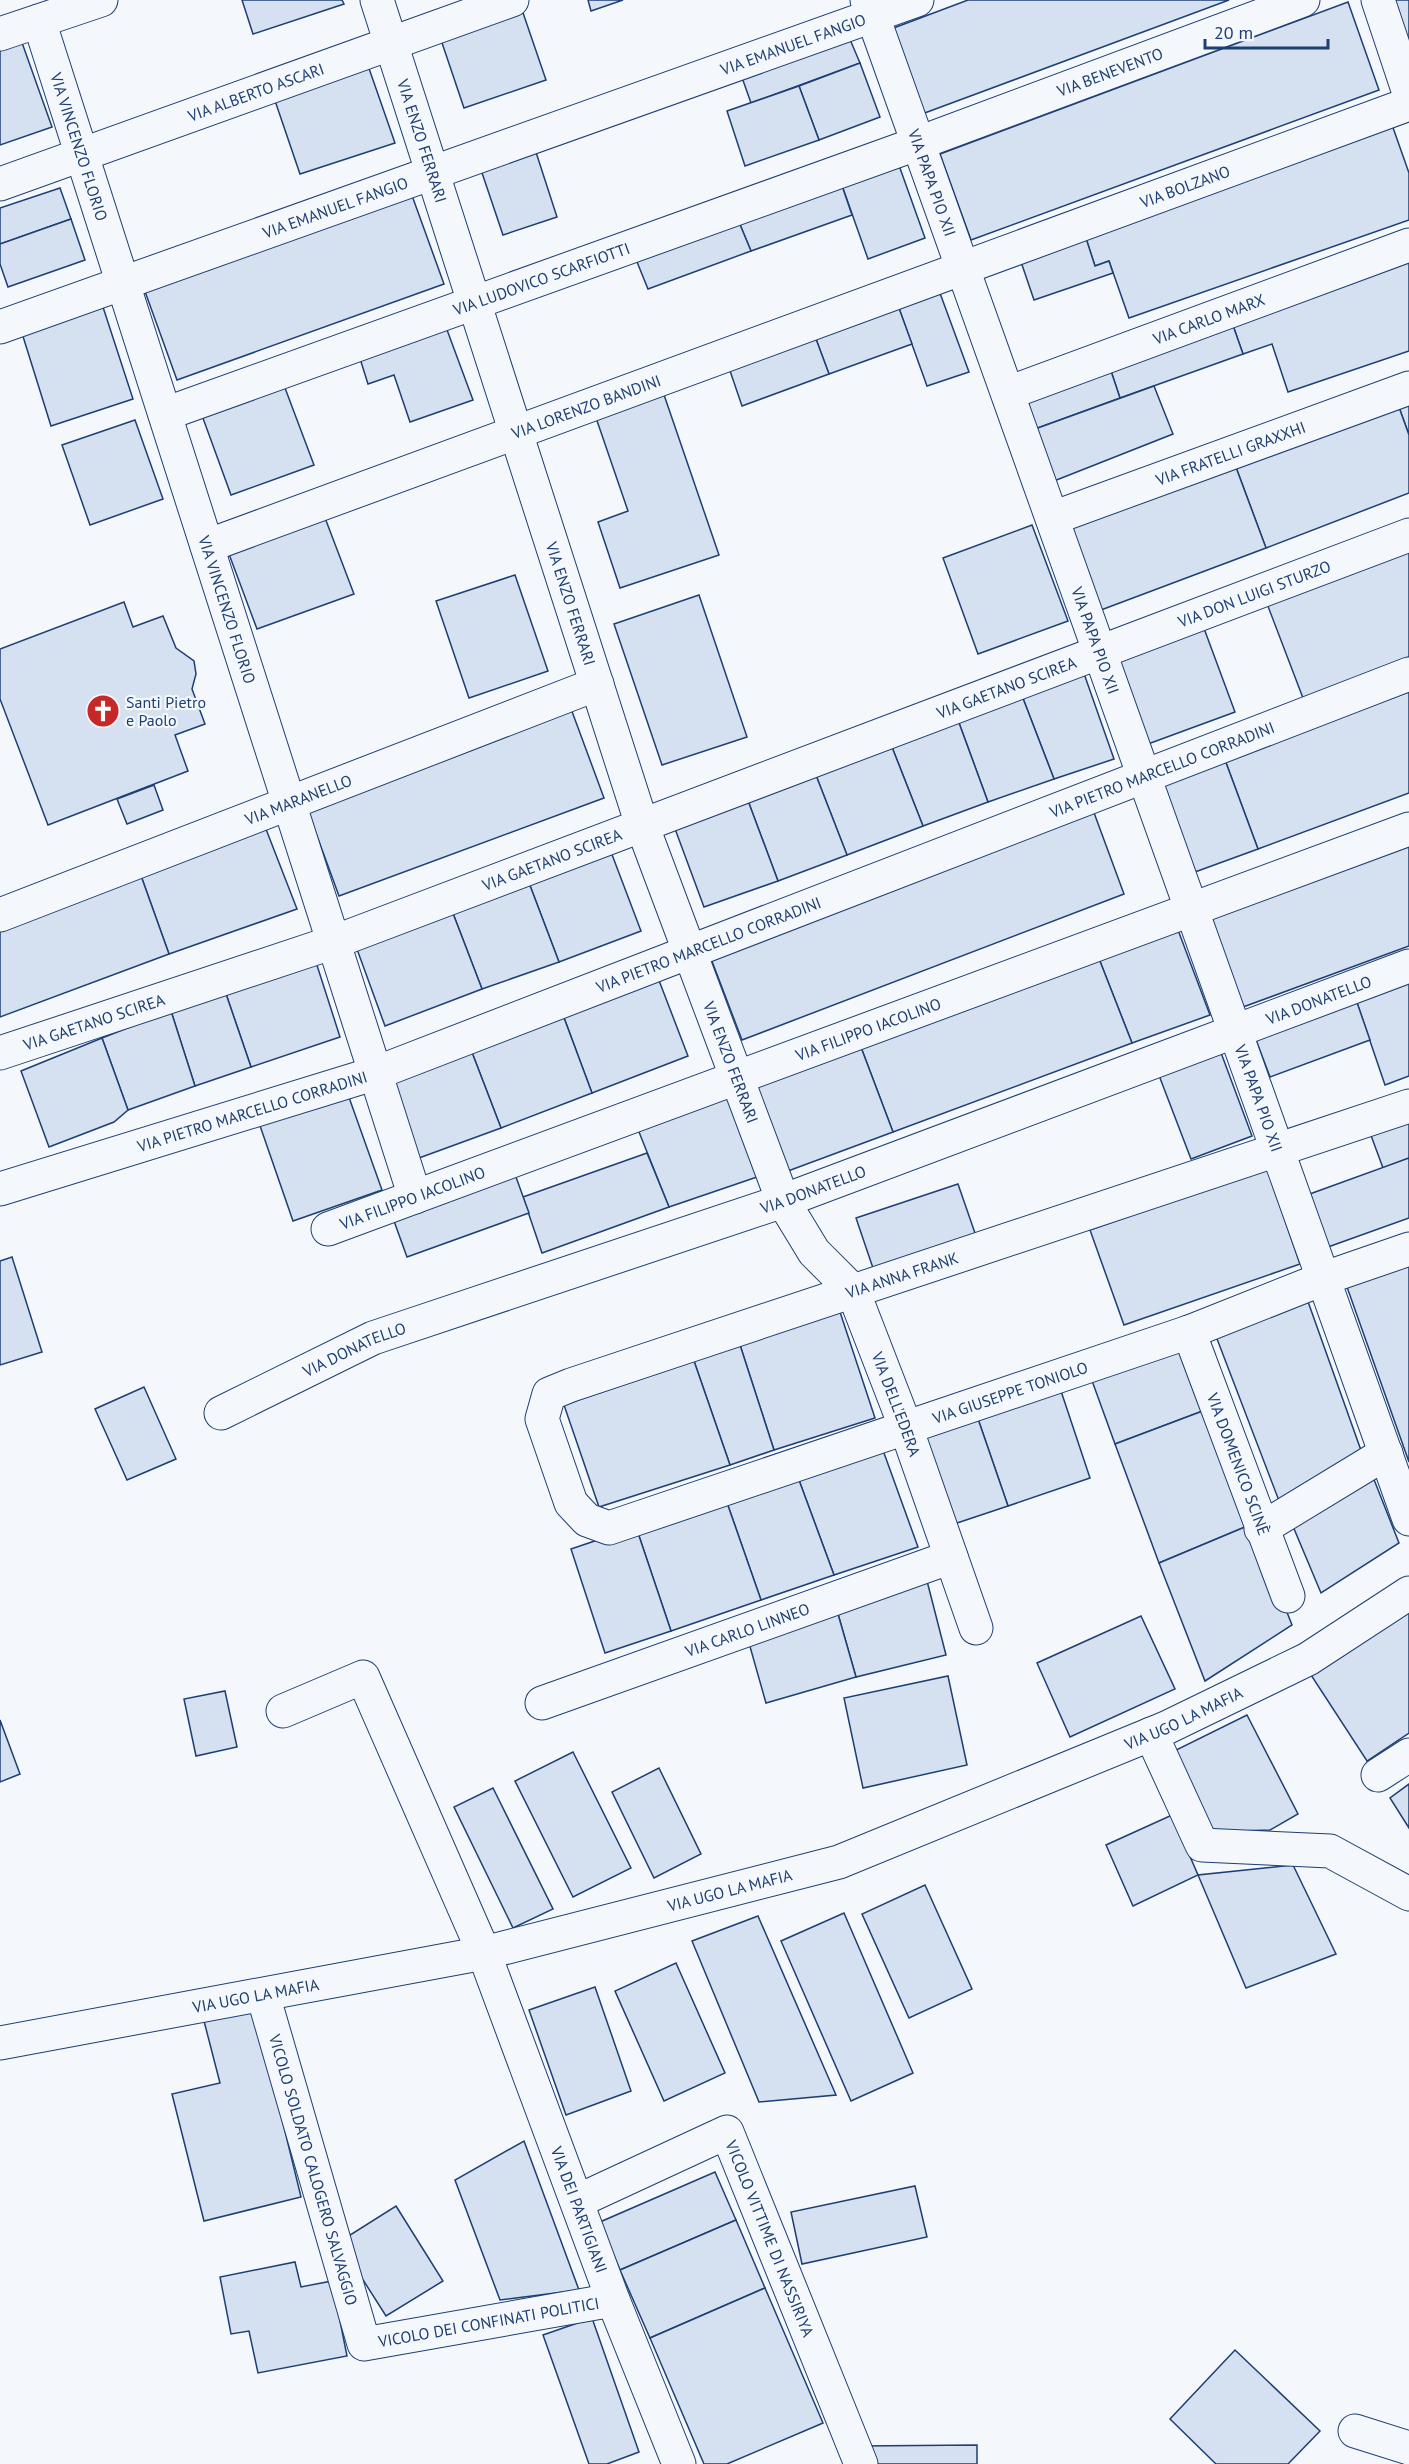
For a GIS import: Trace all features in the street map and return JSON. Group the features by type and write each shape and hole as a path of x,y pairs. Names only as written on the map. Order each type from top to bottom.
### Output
{"street":[{"path":"0,34 101,0"},
{"name":"VIA ENZO FERRARI","path":"377,0 642,825 783,1201"},
{"name":"VIA ALBERTO ASCARI","path":"0,184 512,0"},
{"name":"VIA EMANUEL FANGIO","path":"0,327 433,173 870,8 917,0"},
{"name":"VIA BENEVENTO","path":"919,143 1303,0"},
{"path":"1377,0 1409,93"},
{"name":"VIA PAPA PIO XII","path":"870,8 1280,1151 1409,1519"},
{"name":"VIA VINCENZO FLORIO","path":"39,21 415,1197"},
{"name":"VIA BOLZANO","path":"964,269 1409,104"},
{"name":"VIA LUDOVICO SCARFIOTTI","path":"165,414 919,143"},
{"name":"VIA CARLO MARX","path":"1008,393 1409,245"},
{"name":"VIA LORENZO BANDINI","path":"207,546 964,269"},
{"name":"VIA FRATELLI GRAXXHI","path":"1053,518 1409,388"},
{"name":"VIA DON LUIGI STURZO","path":"1100,651 1409,535"},
{"name":"VIA GAETANO SCIREA","path":"0,1053 334,942 1100,651"},
{"name":"VIA PIETRO MARCELLO CORRADINI","path":"0,1189 376,1073 1409,674"},
{"name":"VIA MARANELLO","path":"0,915 597,684"},
{"name":"VIA FILIPPO IACOLINO","path":"328,1229 737,1080 1409,829"},
{"name":"VIA DONATELLO","path":"221,1413 373,1338 783,1201 1409,966"},
{"name":"VIA ANNA FRANK","path":"609,1528 587,1520 571,1503 542,1419 549,1394 1409,1106"},
{"name":"VIA DELL'EDERA","path":"783,1201 814,1252 854,1291 906,1428 976,1628"},
{"name":"VIA GIUSEPPE TONIOLO","path":"609,1528 1189,1332 1325,1278 1409,1249"},
{"name":"VIA DOMENICO SCINÈ","path":"1189,1332 1288,1596"},
{"path":"1261,1529 1386,1453"},
{"name":"VIA CARLO LINNEO","path":"542,1703 951,1557"},
{"name":"VIA UGO LA MAFIA","path":"0,2043 484,1953 839,1862 1151,1734 1308,1659 1409,1593"},
{"name":"VIA DEI PARTIGIANI","path":"283,1711 363,1677 484,1953 579,2201 613,2300 679,2464"},
{"path":"1151,1734 1202,1845 1330,1851 1409,1894"},
{"path":"1378,1775 1409,1755"},
{"name":"VICOLO SOLDATO CALOGERO SALVAGGIO","path":"263,1995 364,2344"},
{"name":"VICOLO VITTIME DI NASSIRIYA","path":"579,2201 727,2132 861,2464"},
{"name":"VICOLO DEI CONFINATI POLITICI","path":"364,2344 613,2300"},
{"path":"1355,2431 1409,2448"}],"building":[{"path":"242,0 342,0 344,4 253,34"},
{"path":"588,0 623,0 591,11"},
{"path":"968,0 1229,0 922,114 891,29"},
{"path":"1394,0 1409,0 1409,45"},
{"path":"1348,2 1379,90 971,240 940,154"},
{"path":"520,4 546,80 464,108 438,31"},
{"path":"846,30 860,63 751,103 739,69"},
{"path":"20,37 52,127 0,145 0,44"},
{"path":"365,57 395,143 300,174 271,89"},
{"path":"860,63 880,117 819,140 799,86"},
{"path":"799,86 819,140 745,166 727,111"},
{"path":"1391,122 1409,173 1409,220 1129,318 1109,261 1095,266 1083,229"},
{"path":"533,143 557,217 503,235 478,161"},
{"path":"896,157 925,238 868,259 839,177"},
{"path":"839,177 852,215 751,251 736,215"},
{"path":"60,188 71,219 0,244 0,208"},
{"path":"410,190 444,284 177,380 143,286"},
{"path":"736,215 751,251 648,289 633,252"},
{"path":"71,219 85,260 8,287 0,264 0,244"},
{"path":"1083,229 1095,266 1109,261 1113,273 1034,300 1018,253"},
{"path":"1409,252 1409,351 1288,392 1272,344 1243,354 1229,314"},
{"path":"937,285 969,372 927,386 896,300"},
{"path":"896,300 912,344 829,374 813,331"},
{"path":"102,304 133,399 51,426 21,330"},
{"path":"1229,314 1243,354 1120,398 1107,359"},
{"path":"443,319 473,400 410,422 394,375 368,384 357,349"},
{"path":"813,331 829,374 742,406 727,362"},
{"path":"1107,359 1120,398 1035,429 1022,390"},
{"path":"282,380 314,465 231,495 200,410"},
{"path":"1154,386 1173,434 1054,481 1035,429"},
{"path":"662,389 719,555 620,588 598,522 628,511 594,412"},
{"path":"1409,394 1409,435 1396,399"},
{"path":"1396,399 1409,435 1409,493 1266,548 1234,462"},
{"path":"135,420 163,499 90,525 62,445"},
{"path":"1234,462 1266,548 1101,610 1068,524"},
{"path":"322,510 354,594 257,629 226,546"},
{"path":"1032,525 1068,621 978,654 943,558"},
{"path":"1409,546 1409,657 1303,698 1266,601"},
{"path":"515,575 548,671 469,698 436,601"},
{"path":"699,595 747,737 662,765 614,624"},
{"name":"Santi Pietro e Paolo","path":"124,602 133,627 163,616 176,648 194,661 196,674 192,689 205,724 175,735 188,771 48,825 0,699 0,649"},
{"path":"1202,623 1235,712 1148,744 1116,654"},
{"path":"1081,665 1114,759 1054,779 1019,688"},
{"path":"1019,688 1054,779 988,802 955,712"},
{"path":"1409,692 1409,793 1258,849 1225,760"},
{"path":"570,706 604,798 339,896 305,803"},
{"path":"955,712 988,802 923,826 888,737"},
{"path":"888,737 923,826 847,855 812,765"},
{"path":"1225,760 1258,849 1195,872 1163,784"},
{"path":"812,765 847,855 778,881 744,790"},
{"path":"154,785 163,810 127,824 117,799"},
{"path":"744,790 778,881 704,907 671,818"},
{"path":"1093,810 1124,894 742,1040 710,956"},
{"path":"264,824 297,909 169,954 140,873"},
{"path":"1409,843 1409,946 1243,1007 1209,916"},
{"path":"608,844 641,931 559,962 526,875"},
{"path":"140,873 169,954 0,1017 0,925"},
{"path":"526,875 559,962 482,989 449,903"},
{"path":"449,903 482,989 385,1026 354,941"},
{"path":"1175,922 1210,1015 1132,1043 1096,951"},
{"path":"1096,951 1132,1043 893,1132 859,1042"},
{"path":"314,956 340,1037 251,1067 225,991"},
{"path":"655,970 688,1056 592,1093 560,1007"},
{"path":"1409,971 1409,1076 1385,1085 1353,991"},
{"path":"225,991 251,1067 195,1086 171,1011"},
{"path":"1353,991 1370,1040 1270,1077 1252,1029"},
{"path":"560,1007 592,1093 501,1128 468,1042"},
{"path":"171,1011 195,1086 128,1110 102,1038"},
{"path":"102,1038 128,1110 114,1122 49,1147 21,1071"},
{"path":"468,1042 501,1128 419,1158 387,1073"},
{"path":"859,1042 893,1132 788,1171 754,1081"},
{"path":"1217,1042 1252,1136 1191,1159 1155,1065"},
{"path":"726,1088 757,1177 669,1207 635,1122"},
{"path":"346,1089 382,1190 293,1221 258,1120"},
{"path":"1409,1115 1409,1158 1383,1168 1369,1130"},
{"path":"647,1153 669,1207 542,1253 523,1197"},
{"path":"1409,1158 1409,1218 1328,1247 1307,1195"},
{"path":"512,1166 529,1213 407,1257 390,1210"},
{"path":"1267,1168 1300,1264 1124,1325 1090,1230"},
{"path":"958,1184 976,1236 874,1271 856,1218"},
{"path":"12,1257 42,1352 0,1365 0,1261"},
{"path":"1409,1265 1409,1462 1347,1287"},
{"path":"1306,1296 1363,1456 1281,1506 1214,1331"},
{"path":"840,1312 875,1418 774,1450 740,1345"},
{"path":"1184,1342 1208,1409 1115,1444 1091,1378"},
{"path":"740,1345 774,1450 730,1465 694,1361"},
{"path":"694,1361 730,1465 599,1507 564,1405"},
{"path":"144,1387 176,1459 127,1480 95,1409"},
{"path":"1060,1388 1090,1478 1008,1506 977,1416"},
{"path":"1208,1409 1252,1524 1159,1563 1115,1444"},
{"path":"977,1416 1008,1506 954,1524 924,1434"},
{"path":"880,1442 918,1547 834,1575 796,1472"},
{"path":"796,1472 834,1575 761,1600 725,1497"},
{"path":"1373,1477 1399,1543 1321,1593 1292,1524"},
{"path":"725,1497 761,1600 671,1631 636,1527"},
{"path":"1252,1524 1292,1625 1205,1681 1159,1563"},
{"path":"636,1527 671,1631 605,1653 571,1549"},
{"path":"926,1577 946,1655 856,1677 836,1607"},
{"path":"836,1607 856,1677 766,1703 747,1636"},
{"path":"1409,1610 1409,1733 1367,1761 1311,1675"},
{"path":"1141,1616 1175,1689 1070,1737 1037,1663"},
{"path":"948,1676 967,1765 863,1788 844,1698"},
{"path":"225,1691 237,1747 196,1756 184,1699"},
{"path":"1247,1715 1298,1814 1270,1830 1204,1832 1168,1754"},
{"path":"0,1720 20,1774 0,1782"},
{"path":"573,1752 631,1868 573,1897 515,1781"},
{"path":"659,1768 701,1854 654,1878 612,1792"},
{"path":"1409,1784 1409,1828 1390,1798"},
{"path":"493,1788 553,1909 513,1928 454,1807"},
{"path":"1172,1815 1198,1875 1133,1906 1106,1845"},
{"path":"1293,1865 1336,1954 1246,1988 1198,1875"},
{"path":"925,1885 972,1989 909,2018 862,1914"},
{"path":"844,1913 913,2073 851,2101 781,1941"},
{"path":"758,1916 836,2095 759,2102 692,1941"},
{"path":"676,1963 725,2073 664,2101 615,1991"},
{"path":"595,1987 631,2091 566,2115 529,2010"},
{"path":"255,2008 301,2197 204,2221 172,2094 220,2083 204,2021"},
{"path":"524,2141 579,2290 500,2300 455,2180"},
{"path":"715,2172 736,2220 620,2270 600,2222"},
{"path":"915,2186 927,2237 802,2264 791,2212"},
{"path":"396,2206 443,2281 386,2316 339,2242"},
{"path":"736,2220 765,2288 650,2338 620,2270"},
{"path":"295,2262 301,2287 332,2281 347,2356 258,2373 249,2331 231,2334 220,2277"},
{"path":"765,2288 823,2423 727,2464 704,2464 650,2338"},
{"path":"592,2318 639,2452 607,2464 589,2464 543,2335"},
{"path":"1235,2350 1320,2431 1288,2464 1216,2464 1170,2419"},
{"path":"977,2445 977,2464 865,2464 859,2446"}],"place":[{"name":"Santi Pietro e Paolo","path":"103,711"}]}
